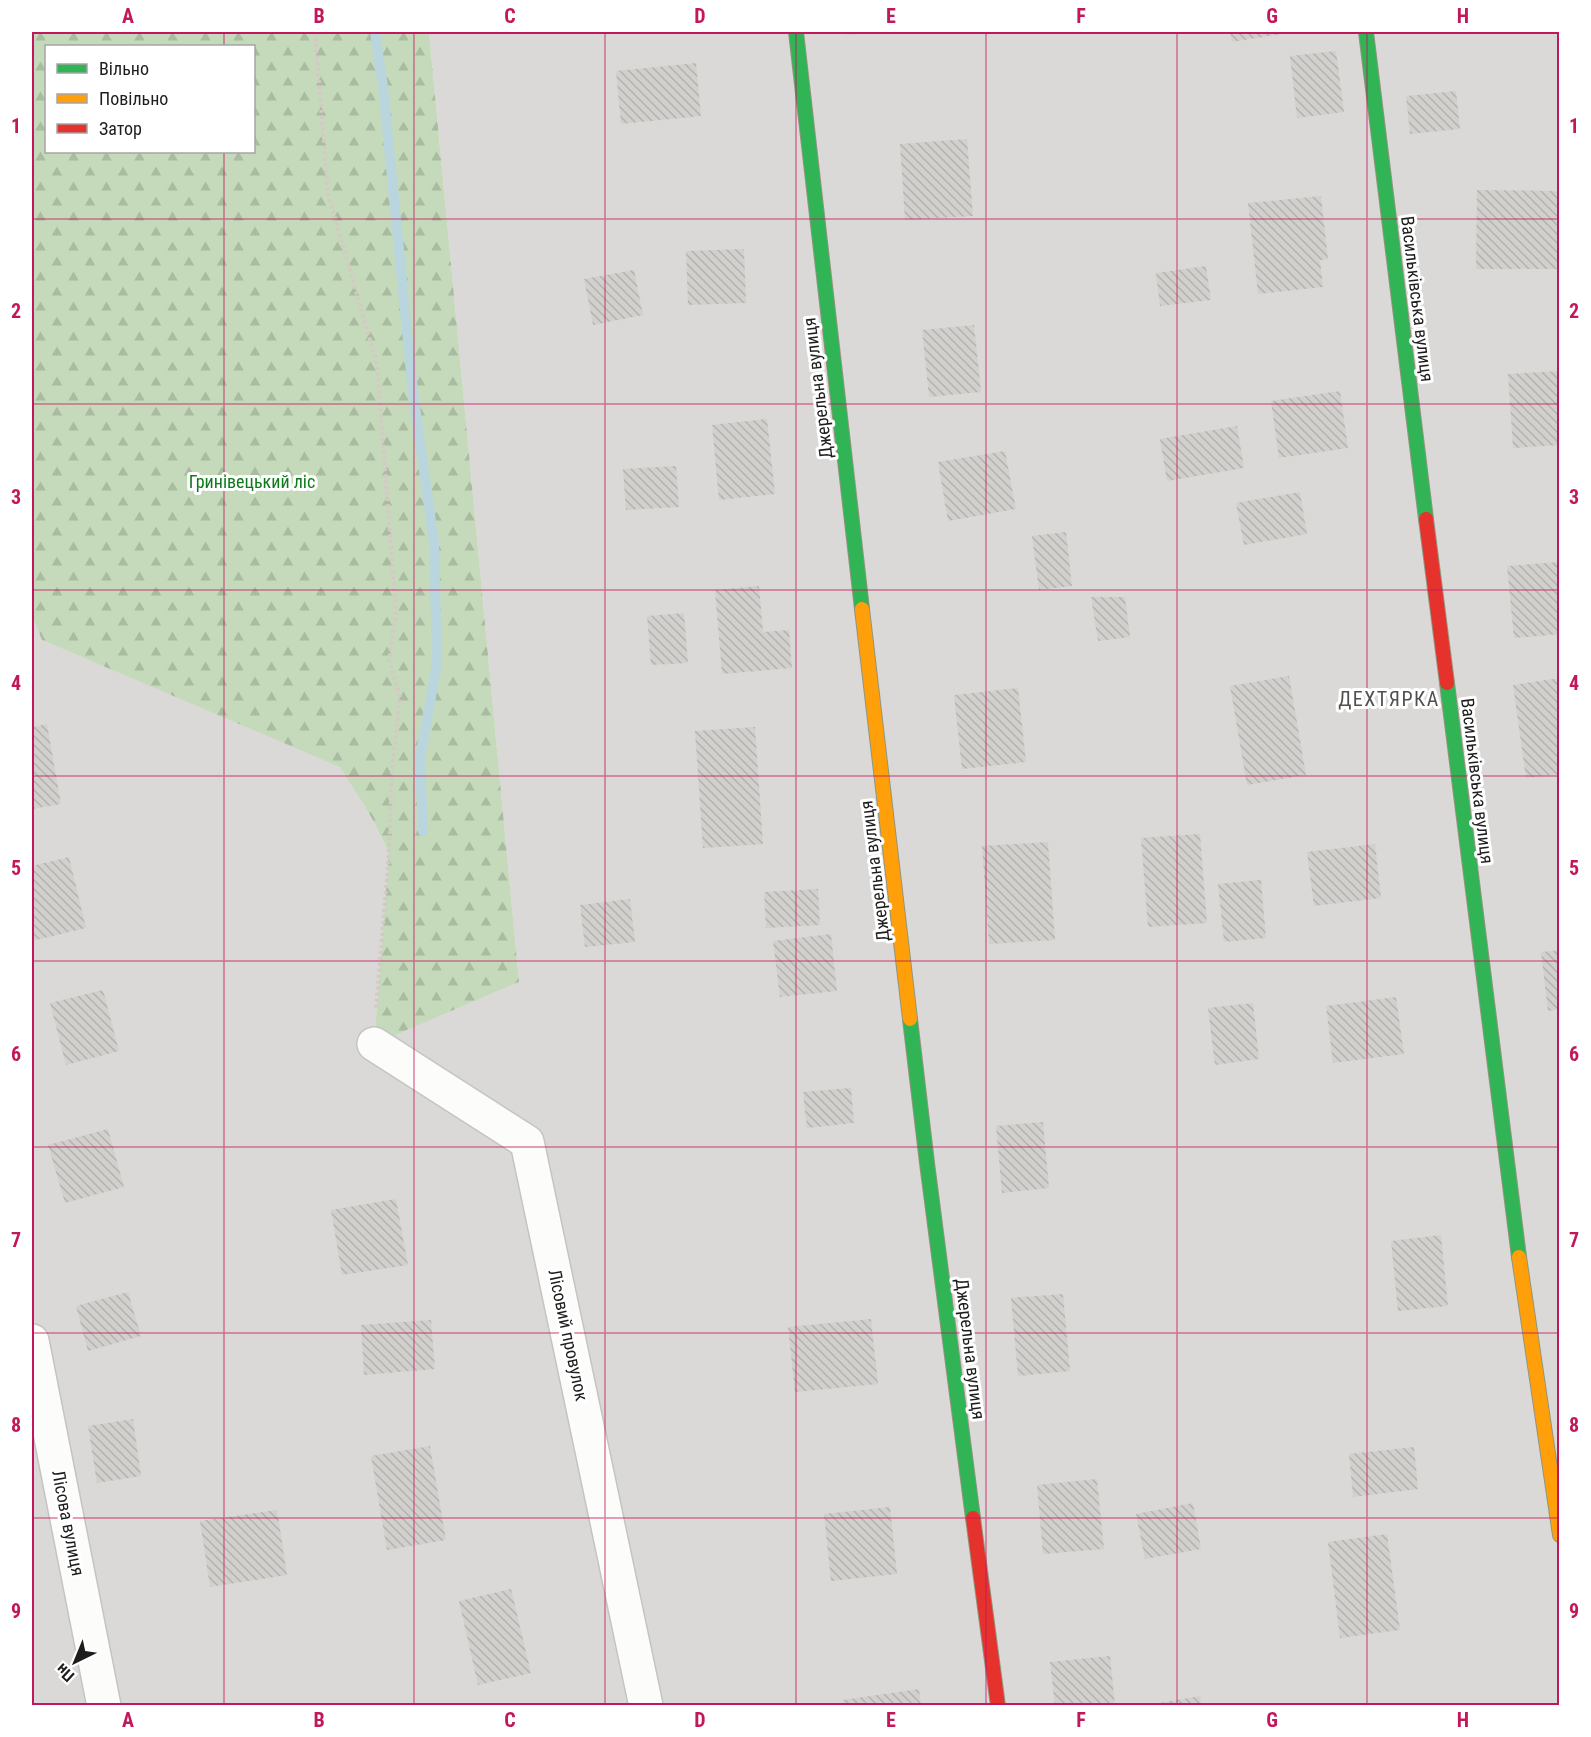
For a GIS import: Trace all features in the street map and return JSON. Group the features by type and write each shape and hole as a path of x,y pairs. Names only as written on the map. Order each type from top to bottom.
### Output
{"street":[{"name":"Джерельна вулиця","path":"796,32 927,1163 998,1706"},
{"name":"Васильківська вулиця","path":"1366,32 1516,1239 1560,1535"},
{"name":"Лісовий провулок","path":"374,1044 527,1142 646,1706"},
{"name":"Лісова вулиця","path":"32,1341 104,1706"}],"path":[{"path":"315,32 328,194 377,364 396,613 389,661 400,696 392,770 389,852 374,1044"}],"shaded area":[{"name":"ДЕХТЯРКА","path":"429,32 1559,32 1559,1705 32,1705 32,616 42,640 340,766 369,813 389,852 374,1043 519,982"}],"green space":[{"name":"Гринівецький ліс","path":"32,32 429,32 519,982 374,1044 389,852 369,813 340,767 42,640 32,616"}],"building":[{"path":"846,32 867,32 867,33 846,35"},
{"path":"1230,32 1288,32 1288,33 1232,42"},
{"path":"1336,51 1344,112 1297,118 1290,56"},
{"path":"696,63 701,116 621,124 616,71"},
{"path":"1456,91 1460,129 1410,134 1406,96"},
{"path":"967,139 973,216 905,220 900,144"},
{"path":"1477,190 1560,191 1560,269 1476,269"},
{"path":"1321,196 1328,259 1320,260 1323,287 1258,294 1248,203"},
{"path":"744,249 746,303 688,305 686,251"},
{"path":"1206,266 1211,300 1160,306 1156,273"},
{"path":"634,270 643,315 593,325 584,279"},
{"path":"974,325 981,392 929,397 922,330"},
{"path":"1560,371 1560,445 1513,448 1508,374"},
{"path":"1340,391 1348,448 1279,458 1271,401"},
{"path":"767,419 775,494 719,500 712,425"},
{"path":"1237,426 1244,468 1167,481 1160,439"},
{"path":"1005,451 1016,509 948,521 938,462"},
{"path":"676,466 679,507 626,510 623,469"},
{"path":"1300,492 1307,534 1244,545 1236,503"},
{"path":"1066,532 1072,586 1039,590 1032,536"},
{"path":"1560,562 1560,634 1514,638 1507,566"},
{"path":"759,586 763,632 789,630 792,668 722,674 715,590"},
{"path":"1091,597 1125,597 1130,637 1098,641"},
{"path":"684,613 688,663 651,665 647,616"},
{"path":"1289,676 1306,775 1247,785 1230,686"},
{"path":"1560,678 1560,774 1526,778 1513,685"},
{"path":"1018,688 1026,762 962,769 954,695"},
{"path":"47,724 61,804 32,809 32,727"},
{"path":"755,727 763,844 703,848 695,731"},
{"path":"1200,834 1207,923 1148,927 1141,838"},
{"path":"1048,842 1055,940 989,944 982,846"},
{"path":"1375,844 1381,898 1314,906 1307,852"},
{"path":"69,857 86,928 32,941 32,866"},
{"path":"1261,880 1266,938 1224,942 1218,884"},
{"path":"818,889 820,925 766,928 764,892"},
{"path":"630,899 635,942 585,947 580,905"},
{"path":"831,934 837,991 780,997 773,941"},
{"path":"1560,950 1560,1009 1548,1011 1541,952"},
{"path":"103,990 119,1051 66,1065 50,1003"},
{"path":"1396,997 1404,1054 1333,1063 1326,1006"},
{"path":"1253,1003 1259,1059 1215,1065 1208,1008"},
{"path":"851,1088 854,1123 807,1128 803,1092"},
{"path":"1043,1122 1049,1188 1002,1193 996,1126"},
{"path":"108,1129 124,1187 65,1203 48,1145"},
{"path":"396,1199 408,1265 342,1275 331,1210"},
{"path":"1441,1235 1448,1306 1398,1311 1391,1241"},
{"path":"128,1292 141,1336 88,1351 76,1306"},
{"path":"1063,1294 1070,1371 1018,1376 1011,1298"},
{"path":"871,1319 878,1384 795,1392 788,1327"},
{"path":"431,1320 435,1369 364,1375 361,1325"},
{"path":"133,1419 141,1476 97,1483 88,1426"},
{"path":"430,1446 446,1540 387,1550 371,1456"},
{"path":"1414,1447 1418,1489 1353,1497 1349,1454"},
{"path":"1097,1479 1104,1549 1043,1554 1037,1485"},
{"path":"1193,1503 1201,1549 1145,1559 1136,1514"},
{"path":"890,1507 897,1574 831,1581 824,1514"},
{"path":"277,1510 287,1575 210,1587 200,1521"},
{"path":"1387,1534 1400,1630 1340,1638 1328,1542"},
{"path":"511,1589 531,1673 478,1685 459,1601"},
{"path":"1110,1656 1115,1706 1055,1706 1050,1662"},
{"path":"919,1689 921,1706 843,1706 843,1700"},
{"path":"1200,1696 1202,1706 1153,1706 1153,1704"}],"waterway":[{"path":"375,32 383,87 413,392 434,543 437,663 420,758 423,831"}],"traffic: fast":[{"path":"796,32 862,609"},
{"path":"1366,32 1426,519"},
{"path":"1447,683 1519,1257"},
{"path":"910,1019 973,1518"}],"traffic: slow":[{"path":"862,609 910,1019"},
{"path":"1519,1257 1560,1535"}],"traffic: jam":[{"path":"1426,519 1447,683"},
{"path":"973,1518 998,1706"}],"district":[{"name":"ДЕХТЯРКА","path":"1389,699"}]}
